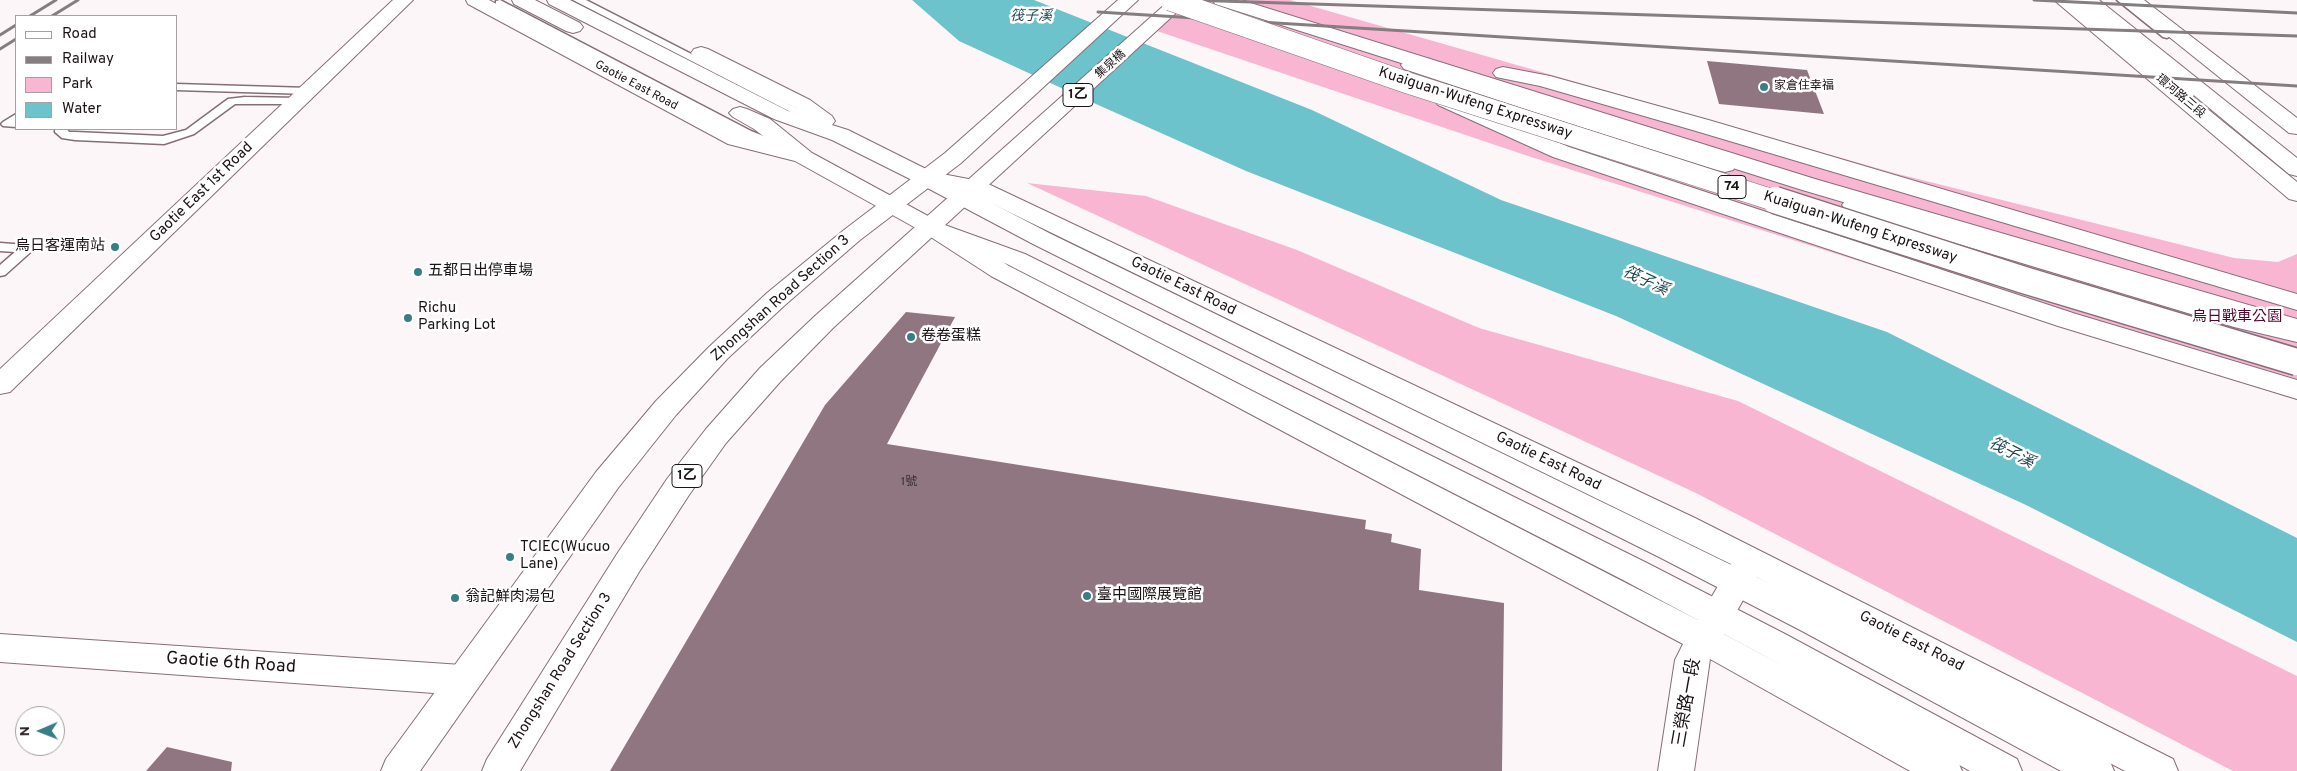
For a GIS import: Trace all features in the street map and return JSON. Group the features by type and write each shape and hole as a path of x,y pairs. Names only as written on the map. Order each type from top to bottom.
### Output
{"main road":[{"name":"Gaotie East 1st Road","path":"0,385 404,0"},
{"name":"Gaotie East Road","path":"474,0 736,139 804,158"},
{"name":"Gaotie East Road","path":"556,0 782,115 840,135 926,178 976,187 1042,238 1744,571 2160,771"},
{"name":"Gaotie East Road","path":"595,0 803,104 840,135"},
{"path":"1213,0 2243,339 2297,352"},
{"name":"Kuaiguan-Wufeng Expressway","path":"1222,0 1807,184 2297,328"},
{"name":"環河路三段","path":"2063,0 2296,181"},
{"name":"環河路三段","path":"2088,0 2296,181"},
{"path":"2109,0 2297,150"},
{"path":"2132,0 2297,128"},
{"name":"Gaotie East Road","path":"510,2 762,124 804,158 931,227 1000,272 2004,771"},
{"name":"Zhongshan Road Section 3","path":"399,771 462,680 607,480 666,408 718,353 776,299 890,205 950,160 1128,2"},
{"path":"1175,3 1542,120 1947,241 2243,321 2297,333"},
{"name":"Kuaiguan-Wufeng Expressway","path":"1175,3 1408,83 2024,280 2297,362"},
{"name":"集泉橋","path":"976,187 1175,3"},
{"name":"74","path":"1405,57 1544,80 2297,302"},
{"name":"74","path":"1408,83 1515,133 1561,152 2067,320 2297,390"},
{"name":"Zhongshan Road Section 3","path":"500,771 628,563 678,487 716,436 770,375 824,322 976,187"},
{"name":"Gaotie East Road","path":"1744,571 2096,771"},
{"name":"三榮路一段","path":"1676,771 1692,660 1744,571"},
{"name":"Gaotie East Road","path":"1711,627 1944,771"},
{"name":"Gaotie 6th Road","path":"0,648 462,680"}],"lane":[{"path":"578,0 792,108 840,135"},
{"path":"2075,0 2296,181"},
{"path":"2122,0 2297,136"},
{"path":"178,87 303,96"},
{"path":"61,130 66,135 76,136 164,140 190,132 232,101 303,96"},
{"path":"15,118 7,124 15,124"},
{"path":"0,247 27,249 0,272"}],"green space":[{"name":"烏日戰車公園","path":"1180,0 1290,0 1894,173 2234,258 2278,262 2297,254 2297,400 1528,156 1154,30"},
{"path":"1027,183 1146,196 1297,250 1479,328 1738,401 2297,676 2297,771 2233,771 1696,493"}],"water":[{"name":"筏子溪","path":"912,0 1034,0 1312,110 1501,200 1887,332 2297,538 2297,642 2026,505 1616,316 1246,171 959,41"}],"building":[{"name":"家倉住幸福","path":"1707,61 1807,70 1824,114 1719,104"},
{"name":"臺中國際展覽館","path":"906,312 955,317 887,444 1366,520 1365,529 1392,534 1391,542 1421,549 1419,590 1504,603 1502,771 610,771 825,405"},
{"path":"167,747 232,762 231,771 146,771"}],"railway":[{"path":"32,15 56,0"},
{"path":"54,15 78,0"},
{"path":"1190,0 2297,36"},
{"path":"2034,0 2297,13"},
{"path":"1098,12 2297,86"},
{"path":"0,35 15,26"},
{"path":"0,49 15,40"}],"place":[{"name":"家倉住幸福","path":"1764,87"},
{"name":"烏日客運南站","path":"115,247"},
{"name":"五都日出停車場","path":"418,272"},
{"name":"Richu Parking Lot","path":"408,318"},
{"name":"卷卷蛋糕","path":"911,337"},
{"name":"TCIEC(Wucuo Lane)","path":"510,557"},
{"name":"臺中國際展覽館","path":"1087,596"},
{"name":"翁記鮮肉湯包","path":"455,598"}]}
